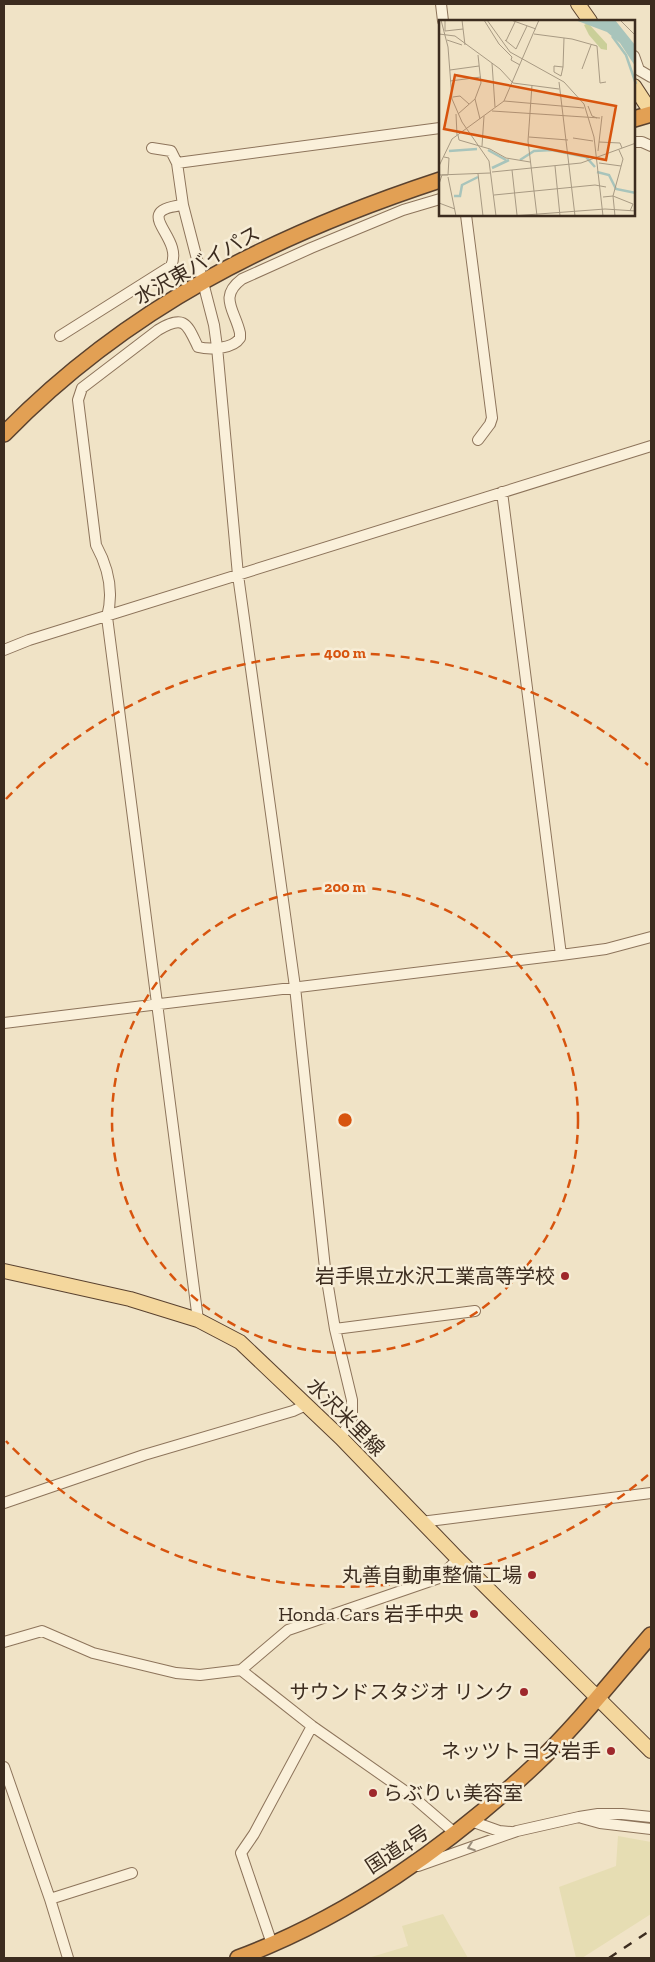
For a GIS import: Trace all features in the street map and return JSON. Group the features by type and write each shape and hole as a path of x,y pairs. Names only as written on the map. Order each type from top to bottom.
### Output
{"highway":[{"path":"635,119 651,113"},
{"name":"水沢東バイパス","path":"4,434 50,389 89,356 146,316 202,281 263,250 333,219 439,180"},
{"name":"国道4号","path":"238,1958 272,1944 334,1913 400,1873 456,1834 535,1764 597,1698 651,1635"}],"main road":[{"path":"578,4 589,20"},
{"path":"635,88 651,113"},
{"name":"水沢米里線","path":"4,1271 130,1299 198,1320 240,1342 341,1438 421,1522 651,1751"}],"street":[{"path":"441,4 443,20"},
{"path":"635,59 639,70 651,77"},
{"path":"177,163 439,128"},
{"path":"635,142 642,142 651,146"},
{"path":"152,148 171,151 177,163 183,205 214,325 238,575 295,987 325,1268 335,1329 352,1408 352,1418 341,1438"},
{"path":"198,1320 106,617 111,603 106,564 96,545 78,400 82,388 168,324 178,322 187,325 193,333 198,347 206,349 234,345 240,338 239,328 229,298 233,286 242,279 404,210 439,199"},
{"path":"60,336 171,266 175,258 174,251 171,242 160,226 158,218 167,207 183,205"},
{"path":"466,216 492,418 490,424 478,440"},
{"path":"4,650 29,640 651,446"},
{"path":"502,492 561,955"},
{"path":"4,1023 561,955 606,949 651,937"},
{"path":"335,1329 475,1311"},
{"path":"4,1503 144,1455 293,1411 306,1405"},
{"path":"421,1522 651,1493"},
{"path":"4,1642 42,1631 93,1653 176,1673 200,1675 241,1670 288,1630 439,1578 458,1559"},
{"path":"241,1670 312,1726 412,1796 456,1834"},
{"path":"272,1944 241,1853 254,1834 312,1726"},
{"path":"4,1767 50,1899 68,1958"},
{"path":"400,1873 517,1831 579,1817 598,1814 622,1814 651,1817"},
{"path":"579,1817 600,1823 651,1829"},
{"path":"471,1821 499,1831 517,1831"},
{"path":"50,1899 132,1873"}],"shaded area":[{"path":"618,1836 651,1842 651,1914 582,1958 576,1958 559,1887 616,1866"},
{"path":"443,1914 468,1958 368,1958 408,1946 402,1926"}],"railway":[{"path":"609,1958 651,1930"}],"place":[{"name":"岩手県立水沢工業高等学校","path":"565,1276"},
{"name":"丸善自動車整備工場","path":"532,1575"},
{"name":"Honda Cars 岩手中央","path":"474,1614"},
{"name":"サウンドスタジオ リンク","path":"524,1692"},
{"name":"ネッツトヨタ岩手","path":"611,1751"},
{"name":"らぶりぃ美容室","path":"373,1793"}]}
